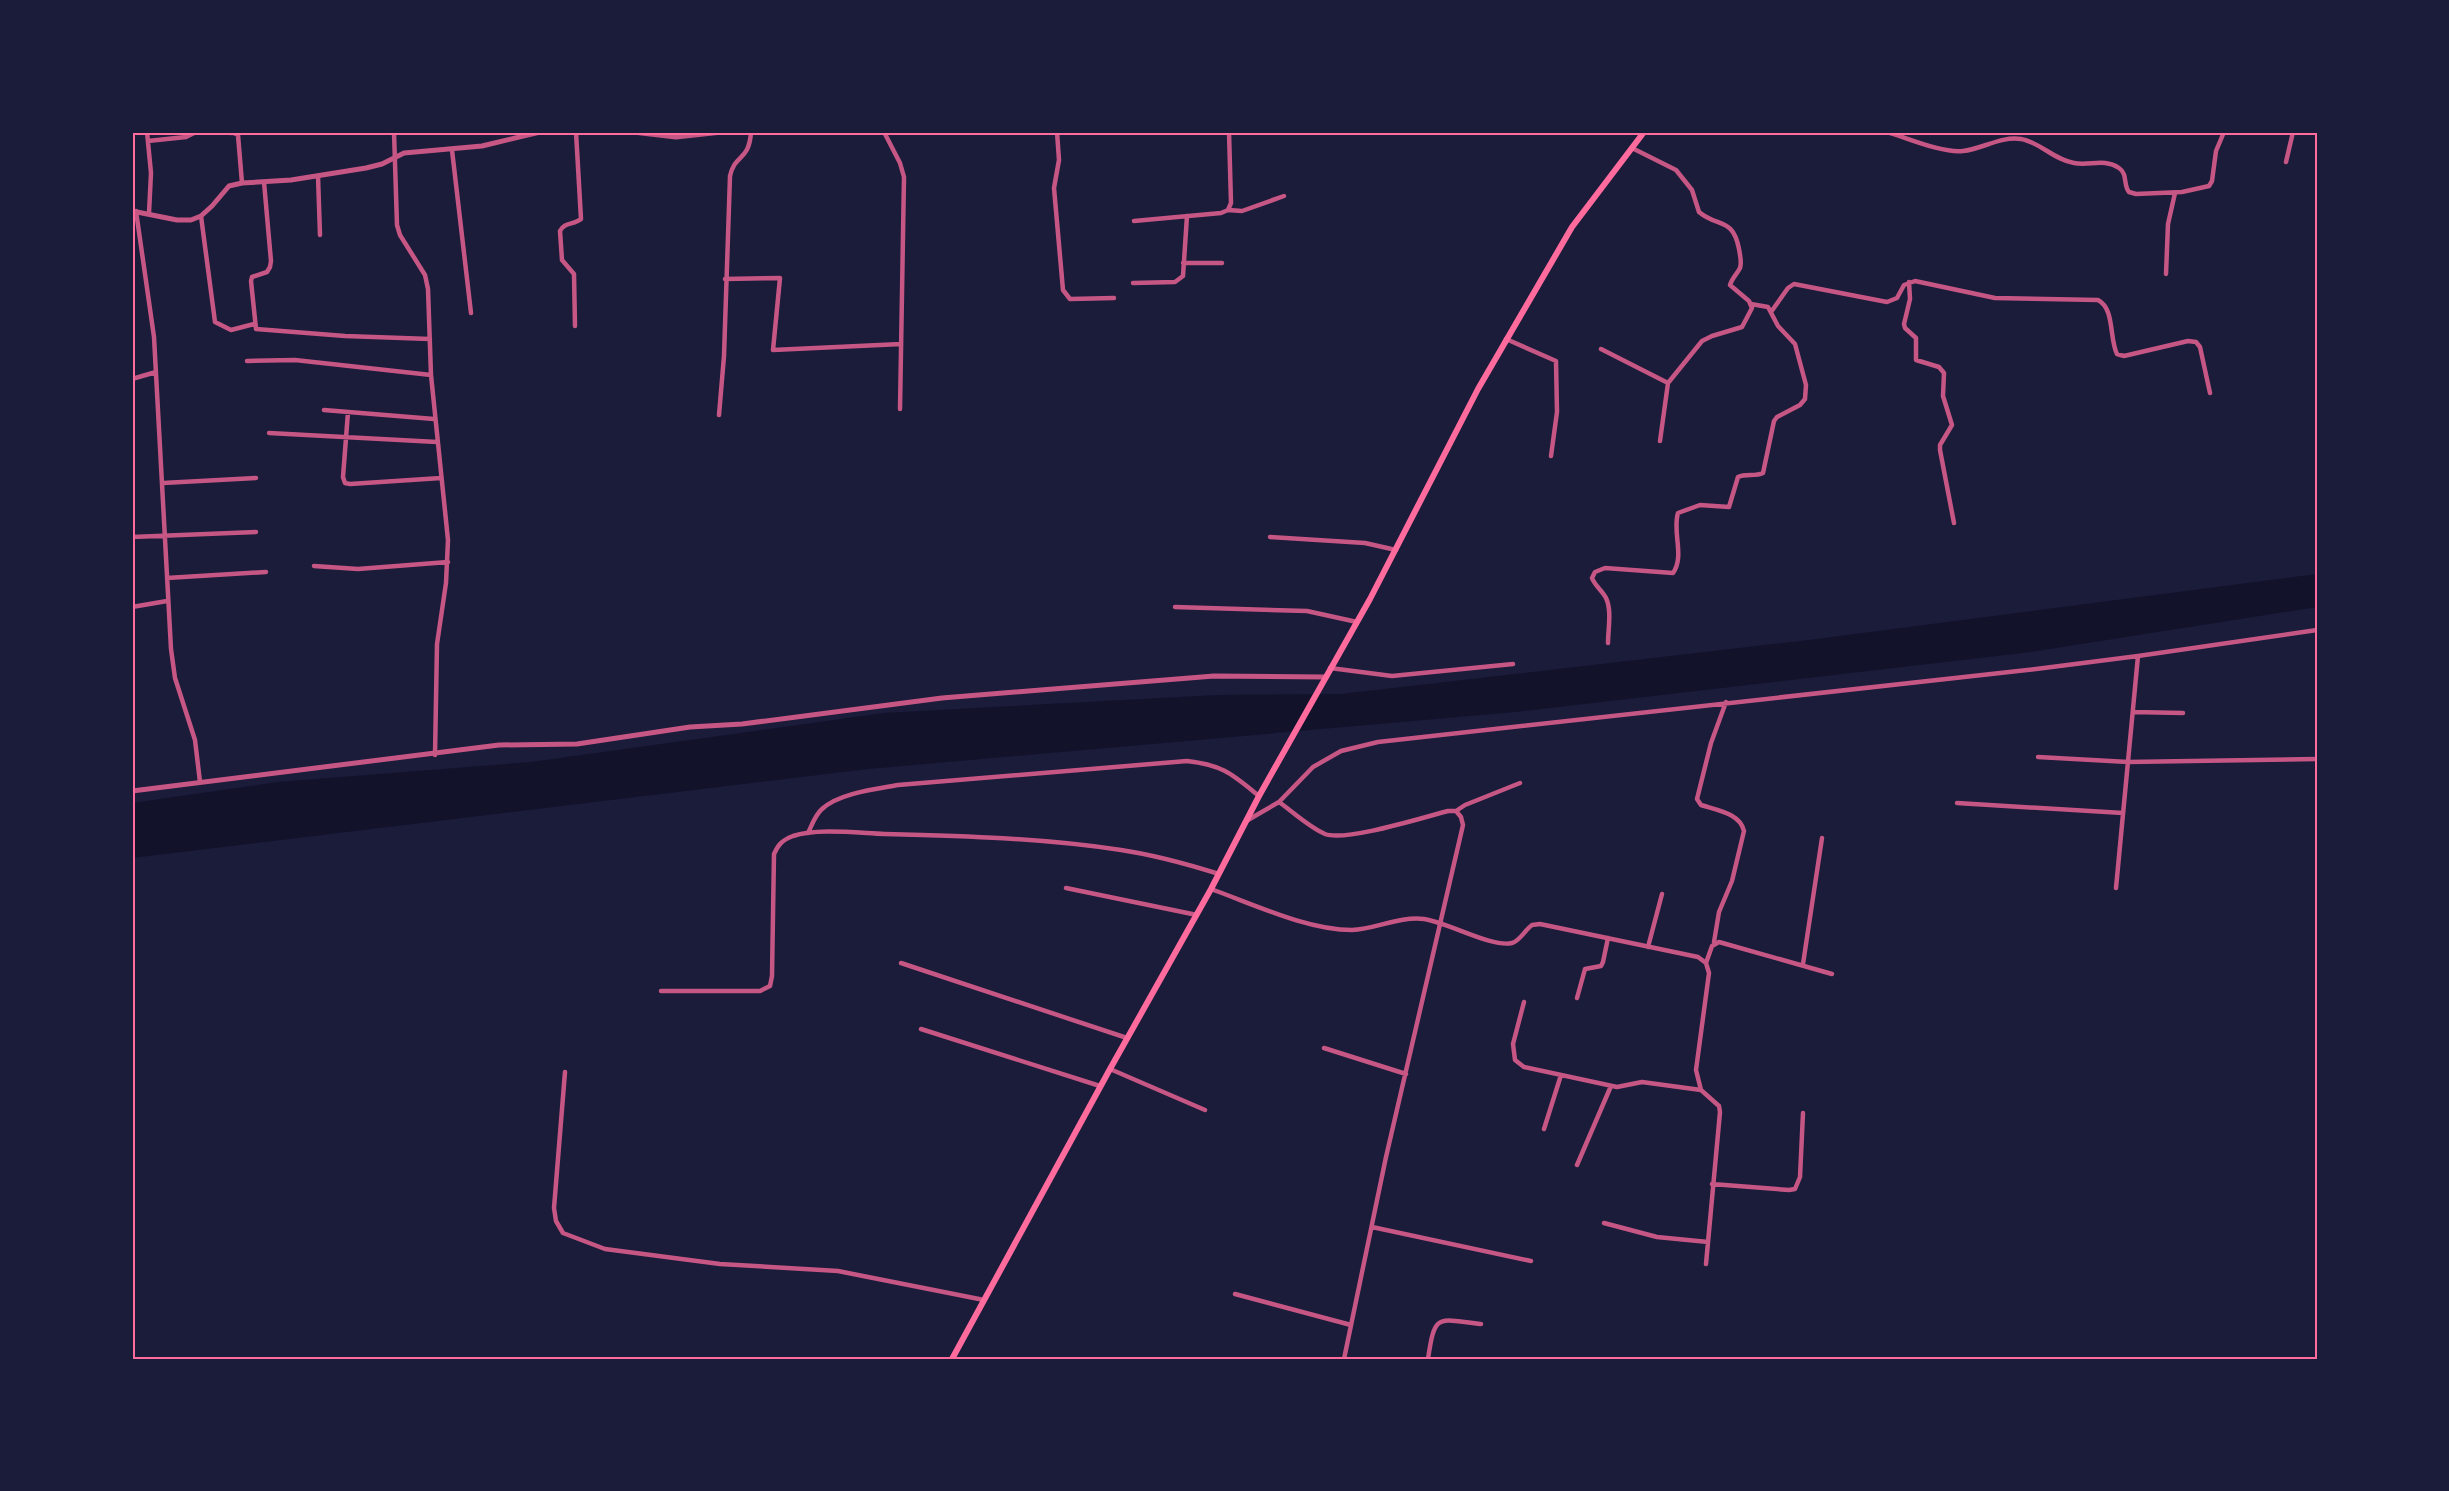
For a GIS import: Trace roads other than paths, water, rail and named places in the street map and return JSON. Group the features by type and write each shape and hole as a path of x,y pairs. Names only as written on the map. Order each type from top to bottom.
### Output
{"main road":[{"path":"952,1359 1100,1086 1211,890 1259,796 1357,622 1506,339 1572,227 1644,132"}],"street":[{"path":"147,132 151,173 149,213"},
{"path":"148,141 186,137 196,132"},
{"path":"208,132 238,135 242,183"},
{"path":"394,132 393,157 397,225 400,235 425,275 430,305 434,419 448,562 437,644 435,755"},
{"path":"200,782 195,741 175,678 167,602 166,536 156,372 147,281 134,212 177,220 191,220 201,216 229,186 366,168 382,164 393,157 418,151 482,146 540,132"},
{"path":"575,326 574,274 562,260 560,231 566,224 578,222 581,219 576,132"},
{"path":"633,132 699,136 722,132"},
{"path":"719,415 724,356 730,176 732,166 746,155 750,146 751,132"},
{"path":"884,132 900,163 904,177 900,409"},
{"path":"1057,132 1059,160 1054,188 1063,290 1071,299 1114,297"},
{"path":"1228,210 1231,203 1229,132"},
{"path":"1887,132 1956,151 2006,140 2024,139 2054,157 2071,163 2098,162 2119,168 2123,172 2126,189 2129,192 2175,193 2209,186 2212,181 2216,151 2224,132"},
{"path":"2286,162 2294,132"},
{"path":"1608,643 1608,604 1603,593 1594,583 1592,578 1594,572 1605,568 1673,573 1678,553 1678,513 1700,505 1723,509 1729,507 1738,477 1758,476 1763,473 1774,421 1777,417 1800,405 1804,399 1806,385 1795,344 1778,326 1771,312 1763,305 1751,304 1730,285 1740,268 1741,261 1733,230 1727,224 1699,212 1692,190 1676,170 1632,148"},
{"path":"452,150 471,313"},
{"path":"318,176 320,236"},
{"path":"264,182 271,261 267,272 252,277 256,329 430,339"},
{"path":"2166,274 2168,224 2175,193"},
{"path":"1134,221 1221,213 1228,210 1242,211 1284,196"},
{"path":"201,216 215,322 231,330 254,324"},
{"path":"1133,283 1175,282 1183,276 1186,216"},
{"path":"1184,263 1222,263"},
{"path":"726,279 780,278 773,350 901,344"},
{"path":"1771,312 1788,288 1794,284 1887,302 1897,298 1899,290 1909,282 1923,282 1995,298 2098,300 2104,303 2108,310 2117,354 2124,356 2188,341 2196,342 2200,347 2210,393"},
{"path":"1909,282 1910,299 1904,324 1905,328 1916,338 1914,356 1916,360 1939,367 1944,373 1943,396 1952,425 1940,445 1940,450 1954,523"},
{"path":"1660,441 1665,416 1665,388 1668,382 1702,342 1712,336 1742,327 1752,308 1751,304"},
{"path":"1506,339 1556,361 1557,412 1551,456"},
{"path":"1601,349 1668,382"},
{"path":"248,361 295,360 431,375"},
{"path":"132,379 156,372"},
{"path":"324,410 434,419"},
{"path":"348,412 343,477 345,483 441,477"},
{"path":"268,433 437,442"},
{"path":"163,483 256,478"},
{"path":"132,537 256,532"},
{"path":"1270,537 1347,544 1365,543 1396,550"},
{"path":"314,566 358,569 448,562"},
{"path":"167,578 266,572"},
{"path":"132,607 167,602"},
{"path":"1175,607 1307,611 1357,622"},
{"path":"1247,820 1279,802 1314,767 1341,751 1358,746 2138,656 2317,630"},
{"path":"2116,888 2138,656"},
{"path":"1330,668 1392,676 1513,664"},
{"path":"132,791 435,755 499,745 577,744 690,727 742,724 942,698 1214,676 1325,677"},
{"path":"1706,963 1714,942 1719,912 1731,881 1744,831 1742,823 1736,818 1701,805 1697,799 1711,743 1726,702"},
{"path":"2133,712 2183,713"},
{"path":"2038,757 2128,762 2317,759"},
{"path":"808,833 821,809 834,801 866,791 898,785 1187,761 1210,763 1229,772 1259,796"},
{"path":"1279,802 1318,830 1336,836 1386,828 1448,811 1456,811 1465,805 1520,783"},
{"path":"1957,803 2123,813"},
{"path":"1344,1359 1406,1074 1462,835 1461,817 1456,811"},
{"path":"661,990 760,991 770,987 774,854 779,843 792,836 808,833 1040,839 1123,850 1219,874"},
{"path":"1803,964 1822,838"},
{"path":"1066,888 1197,915"},
{"path":"1211,890 1285,916 1342,929 1363,928 1408,919 1423,919 1511,944 1518,940 1526,929 1540,924 1698,957 1706,963 1709,973 1696,1070 1701,1090"},
{"path":"1648,947 1662,894"},
{"path":"1577,998 1585,969 1597,967 1603,962 1608,938"},
{"path":"1714,942 1803,964 1832,974"},
{"path":"902,963 1127,1038"},
{"path":"1524,1002 1513,1044 1515,1060 1524,1067 1617,1087 1642,1082 1701,1090 1719,1106 1706,1264"},
{"path":"921,1029 1100,1086"},
{"path":"1324,1048 1406,1074"},
{"path":"1110,1069 1205,1110"},
{"path":"565,1072 554,1208 556,1221 563,1233 605,1249 630,1254 720,1264 838,1270 984,1300"},
{"path":"1544,1129 1561,1075"},
{"path":"1577,1165 1611,1086"},
{"path":"1712,1184 1795,1189 1800,1177 1803,1113"},
{"path":"1604,1223 1657,1237 1708,1242"},
{"path":"1372,1227 1531,1261"},
{"path":"1235,1294 1351,1325"},
{"path":"1428,1359 1432,1329 1436,1324 1449,1321 1481,1324"}]}
